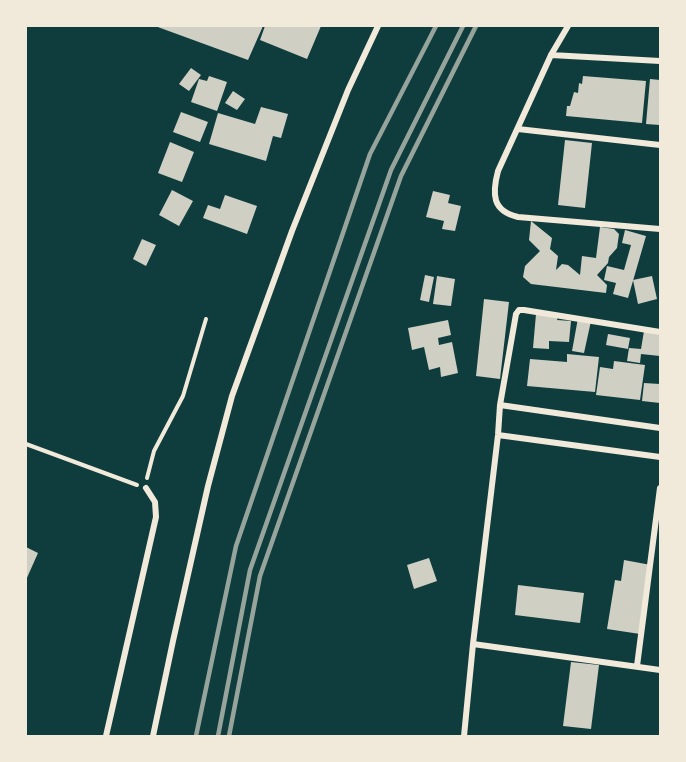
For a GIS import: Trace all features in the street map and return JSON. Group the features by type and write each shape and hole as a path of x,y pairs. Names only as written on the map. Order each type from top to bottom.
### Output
{"street":[{"path":"153,736 208,486 232,396 296,221 348,90 378,26"},
{"path":"568,26 551,56 498,171 494,185 494,197 505,214 518,217 660,230"},
{"path":"551,56 660,61"},
{"path":"518,129 660,145"},
{"path":"464,736 500,405 513,326 519,310 660,332"},
{"path":"500,405 660,428"},
{"path":"498,435 660,457"},
{"path":"106,736 156,517 155,502 146,488"},
{"path":"637,666 660,488"},
{"path":"473,644 660,670"}],"path":[{"path":"26,444 146,488 150,463 183,396 206,319"}],"building":[{"path":"155,26 263,26 248,60"},
{"path":"265,26 321,26 307,59 260,40"},
{"path":"191,68 201,75 189,91 179,84"},
{"path":"209,76 227,82 217,111 191,102 199,79 207,81"},
{"path":"583,76 646,81 642,123 566,116 567,106 570,106 574,92 578,93 579,83 582,84"},
{"path":"650,79 660,80 660,125 646,124"},
{"path":"233,91 245,99 237,110 225,103"},
{"path":"261,107 288,114 281,138 273,136 266,161 209,144 218,113 255,124"},
{"path":"181,112 208,122 200,142 173,132"},
{"path":"565,140 592,143 585,208 558,205"},
{"path":"170,142 194,152 182,182 158,173"},
{"path":"172,190 193,201 179,226 159,215"},
{"path":"433,191 450,195 448,203 461,206 455,231 442,229 444,221 426,217"},
{"path":"225,195 257,206 247,234 203,218 208,205 220,209"},
{"path":"531,221 552,238 550,249 558,256 556,270 562,264 568,265 580,275 582,256 596,258 600,227 614,229 619,234 617,248 597,275 607,285 606,293 531,284 523,277 525,266 540,251 529,240"},
{"path":"625,230 646,236 628,298 613,294 616,283 604,280 607,266 624,270 631,245 622,243"},
{"path":"142,239 156,245 146,266 133,259"},
{"path":"425,275 434,277 429,302 420,300"},
{"path":"437,276 455,279 451,306 433,304"},
{"path":"652,276 657,299 638,304 633,280"},
{"path":"484,299 509,302 500,379 476,376"},
{"path":"536,314 558,316 557,320 571,321 569,342 549,341 549,349 533,348"},
{"path":"578,318 591,321 584,353 572,351"},
{"path":"448,320 451,335 438,338 439,345 452,342 458,373 441,377 440,367 429,370 424,347 412,350 408,328"},
{"path":"644,331 660,333 660,356 641,354 640,363 627,361 629,348 641,349"},
{"path":"608,334 630,338 628,349 606,345"},
{"path":"567,354 599,357 595,392 527,386 530,359 567,362"},
{"path":"614,361 645,365 640,400 596,395 600,367 613,369"},
{"path":"644,383 660,384 660,403 642,401"},
{"path":"26,547 38,553 26,580"},
{"path":"429,558 437,581 414,589 407,565"},
{"path":"624,560 651,565 640,634 607,629 615,580 621,581"},
{"path":"518,585 584,593 580,623 515,615"},
{"path":"571,662 599,665 591,729 563,726"}],"railway":[{"path":"196,736 236,546 370,154 436,26"},
{"path":"218,736 250,570 391,170 463,26"},
{"path":"229,736 260,576 401,176 476,26"}]}
